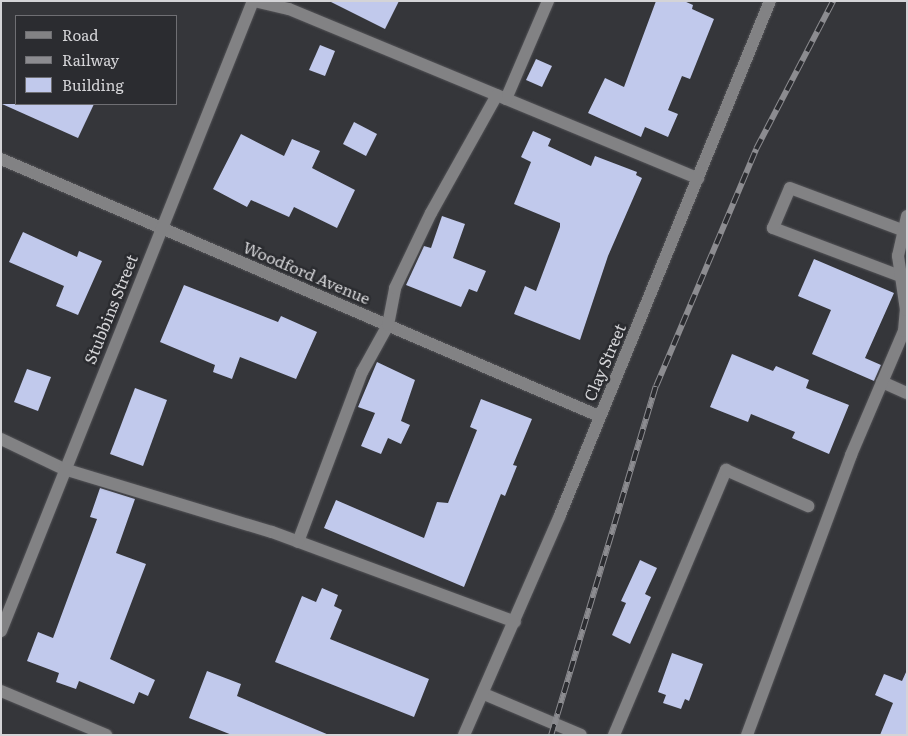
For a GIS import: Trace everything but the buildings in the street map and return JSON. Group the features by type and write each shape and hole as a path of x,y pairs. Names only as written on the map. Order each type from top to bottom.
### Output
{"street":[{"path":"253,1 289,9 698,178"},
{"name":"Stubbins Street","path":"1,631 160,226 253,1"},
{"path":"298,542 362,372 388,325 399,280 431,214 501,97 548,1"},
{"name":"Clay Street","path":"464,735 515,622 770,1"},
{"name":"Woodford Avenue","path":"1,159 599,416"},
{"path":"900,276 773,228 790,188 902,230"},
{"path":"747,735 831,507 906,323 898,256 902,230 907,216"},
{"path":"882,382 907,393"},
{"path":"1,439 64,469 298,542 515,622"},
{"path":"614,735 726,470 808,506"},
{"path":"1,691 106,735"},
{"path":"484,694 581,735"}],"railway":[{"path":"551,735 656,386 756,149 833,1"}]}
